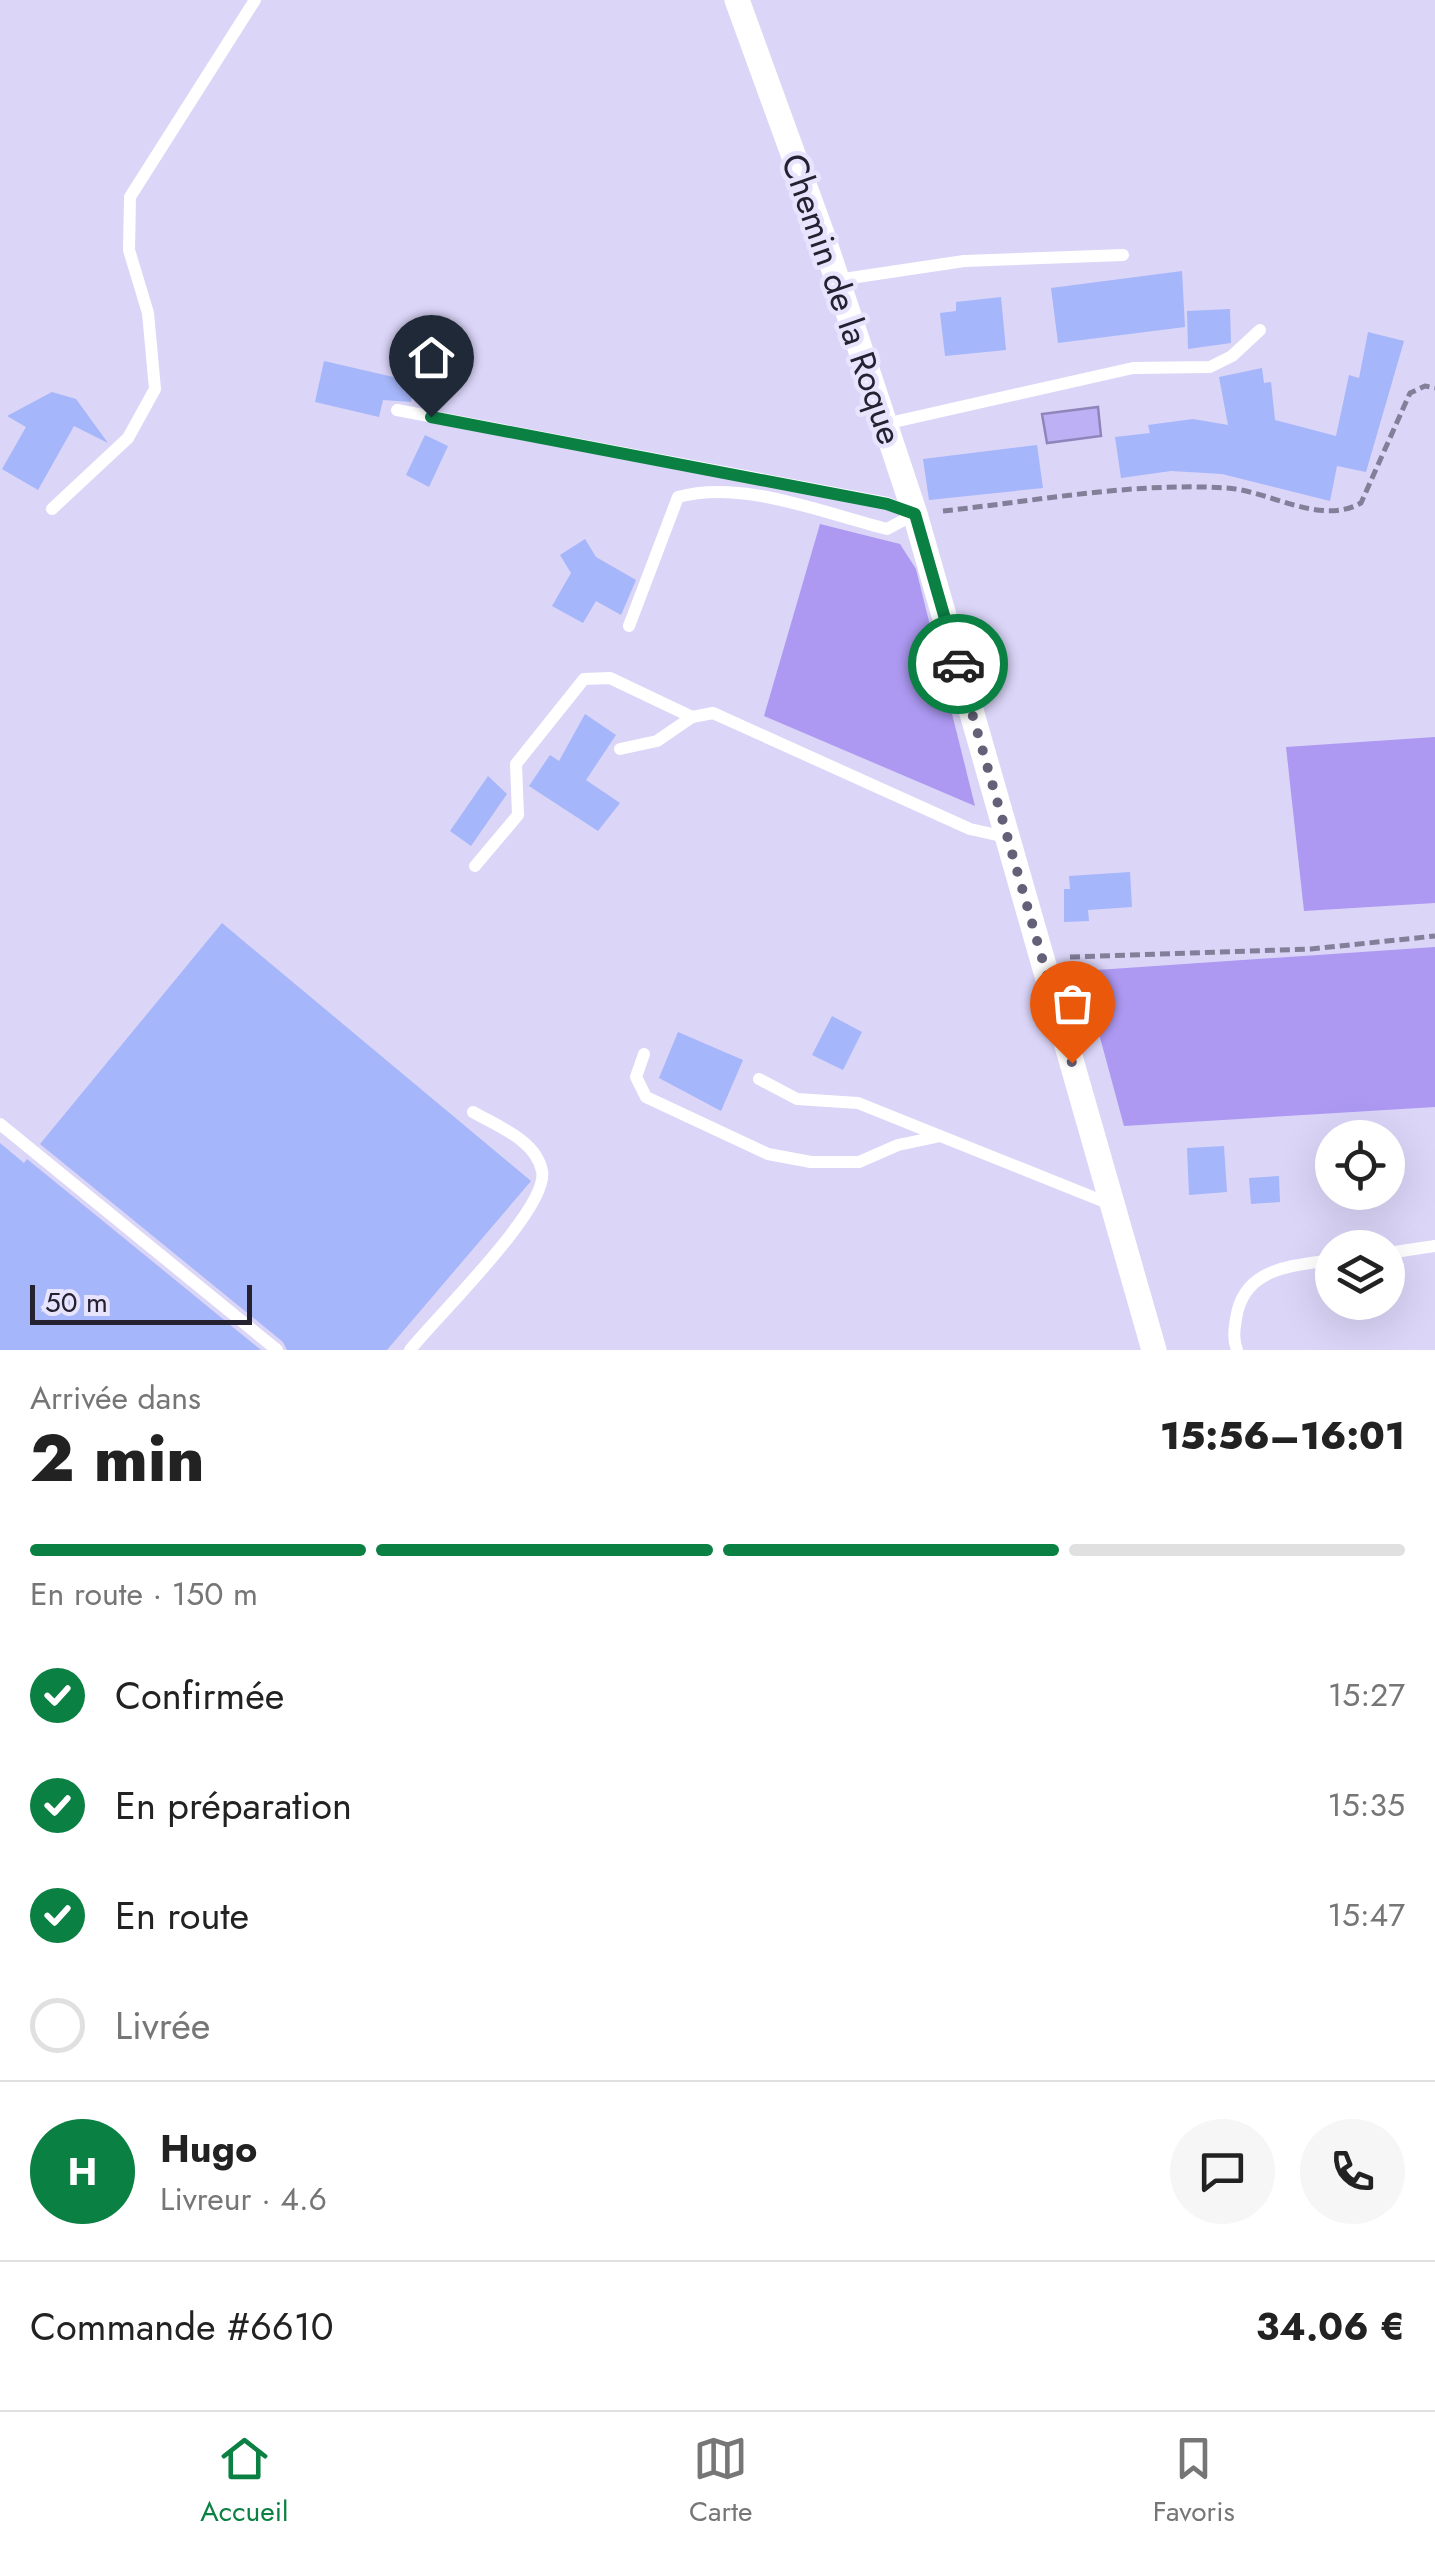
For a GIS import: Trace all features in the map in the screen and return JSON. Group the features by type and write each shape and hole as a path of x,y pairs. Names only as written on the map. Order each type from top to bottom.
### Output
{"street":[{"name":"Chemin de la Roque","path":"737,0 838,280 915,514 1154,1350"}],"lane":[{"path":"52,509 128,438 155,389 148,313 129,250 130,197 255,0"},
{"path":"838,280 964,261 1123,255"},
{"path":"886,424 1132,368 1210,367 1232,356 1260,330"},
{"path":"397,410 887,504 915,514"},
{"path":"629,626 678,497 702,490 753,496 887,529 915,514"},
{"path":"476,866 518,815 516,764 584,679 610,678 692,718"},
{"path":"620,750 657,741 692,718 712,713 970,829 1008,838"},
{"path":"644,1054 636,1077 646,1097 768,1154 860,1162 898,1145 939,1136"},
{"path":"759,1079 797,1099 858,1102 1113,1205"},
{"path":"410,1350 525,1217 543,1189 542,1167 526,1143 472,1112"},
{"path":"0,1124 277,1350"},
{"path":"1405,1250 1435,1246"},
{"path":"1238,1350 1233,1340 1237,1308 1255,1278 1280,1268 1315,1263"}],"path":[{"path":"915,514 1163,488 1231,488 1318,510 1348,511 1361,503 1410,392 1424,386 1435,388"},
{"path":"1042,957 1311,949 1435,936"}],"shaded area":[{"path":"1098,407 1101,436 1047,443 1042,414"},
{"path":"820,524 900,544 916,569 975,806 764,716"},
{"path":"1435,737 1435,903 1304,911 1286,747"},
{"path":"1435,947 1435,1107 1124,1126 1082,971"}],"building":[{"path":"1182,271 1185,327 1058,343 1051,288"},
{"path":"1001,297 1006,350 945,356 940,313 956,311 956,302"},
{"path":"1230,309 1231,343 1188,349 1187,311"},
{"path":"1368,332 1404,341 1366,472 1337,466 1330,501 1222,474 1171,471 1121,478 1115,437 1150,433 1148,425 1193,419 1228,425 1219,377 1262,368 1264,383 1271,382 1275,420 1336,436 1349,375 1359,378"},
{"path":"324,361 415,382 411,402 383,400 379,417 315,402"},
{"path":"52,392 76,399 108,443 74,426 38,490 2,469 26,427 7,416"},
{"path":"425,435 448,446 429,487 406,475"},
{"path":"1037,445 1043,488 929,500 923,459"},
{"path":"585,539 596,557 636,580 621,615 596,601 583,623 552,606 571,573 560,555"},
{"path":"585,714 616,735 586,780 620,803 598,831 529,786 550,755 559,761"},
{"path":"488,776 507,794 471,846 450,831"},
{"path":"1130,872 1132,907 1088,910 1089,921 1064,922 1064,889 1070,889 1069,876"},
{"path":"222,923 531,1181 387,1350 287,1350 283,1342 40,1144"},
{"path":"832,1016 862,1032 843,1070 812,1055"},
{"path":"678,1032 743,1060 721,1111 659,1078"},
{"path":"0,1143 24,1163 27,1159 261,1350 0,1350"},
{"path":"1224,1146 1227,1192 1189,1195 1187,1148"},
{"path":"1279,1176 1280,1202 1251,1204 1249,1178"}],"way so far":[{"path":"958,664 1072,1063"}],"route":[{"path":"431,417 887,504 915,514 958,664"}]}
